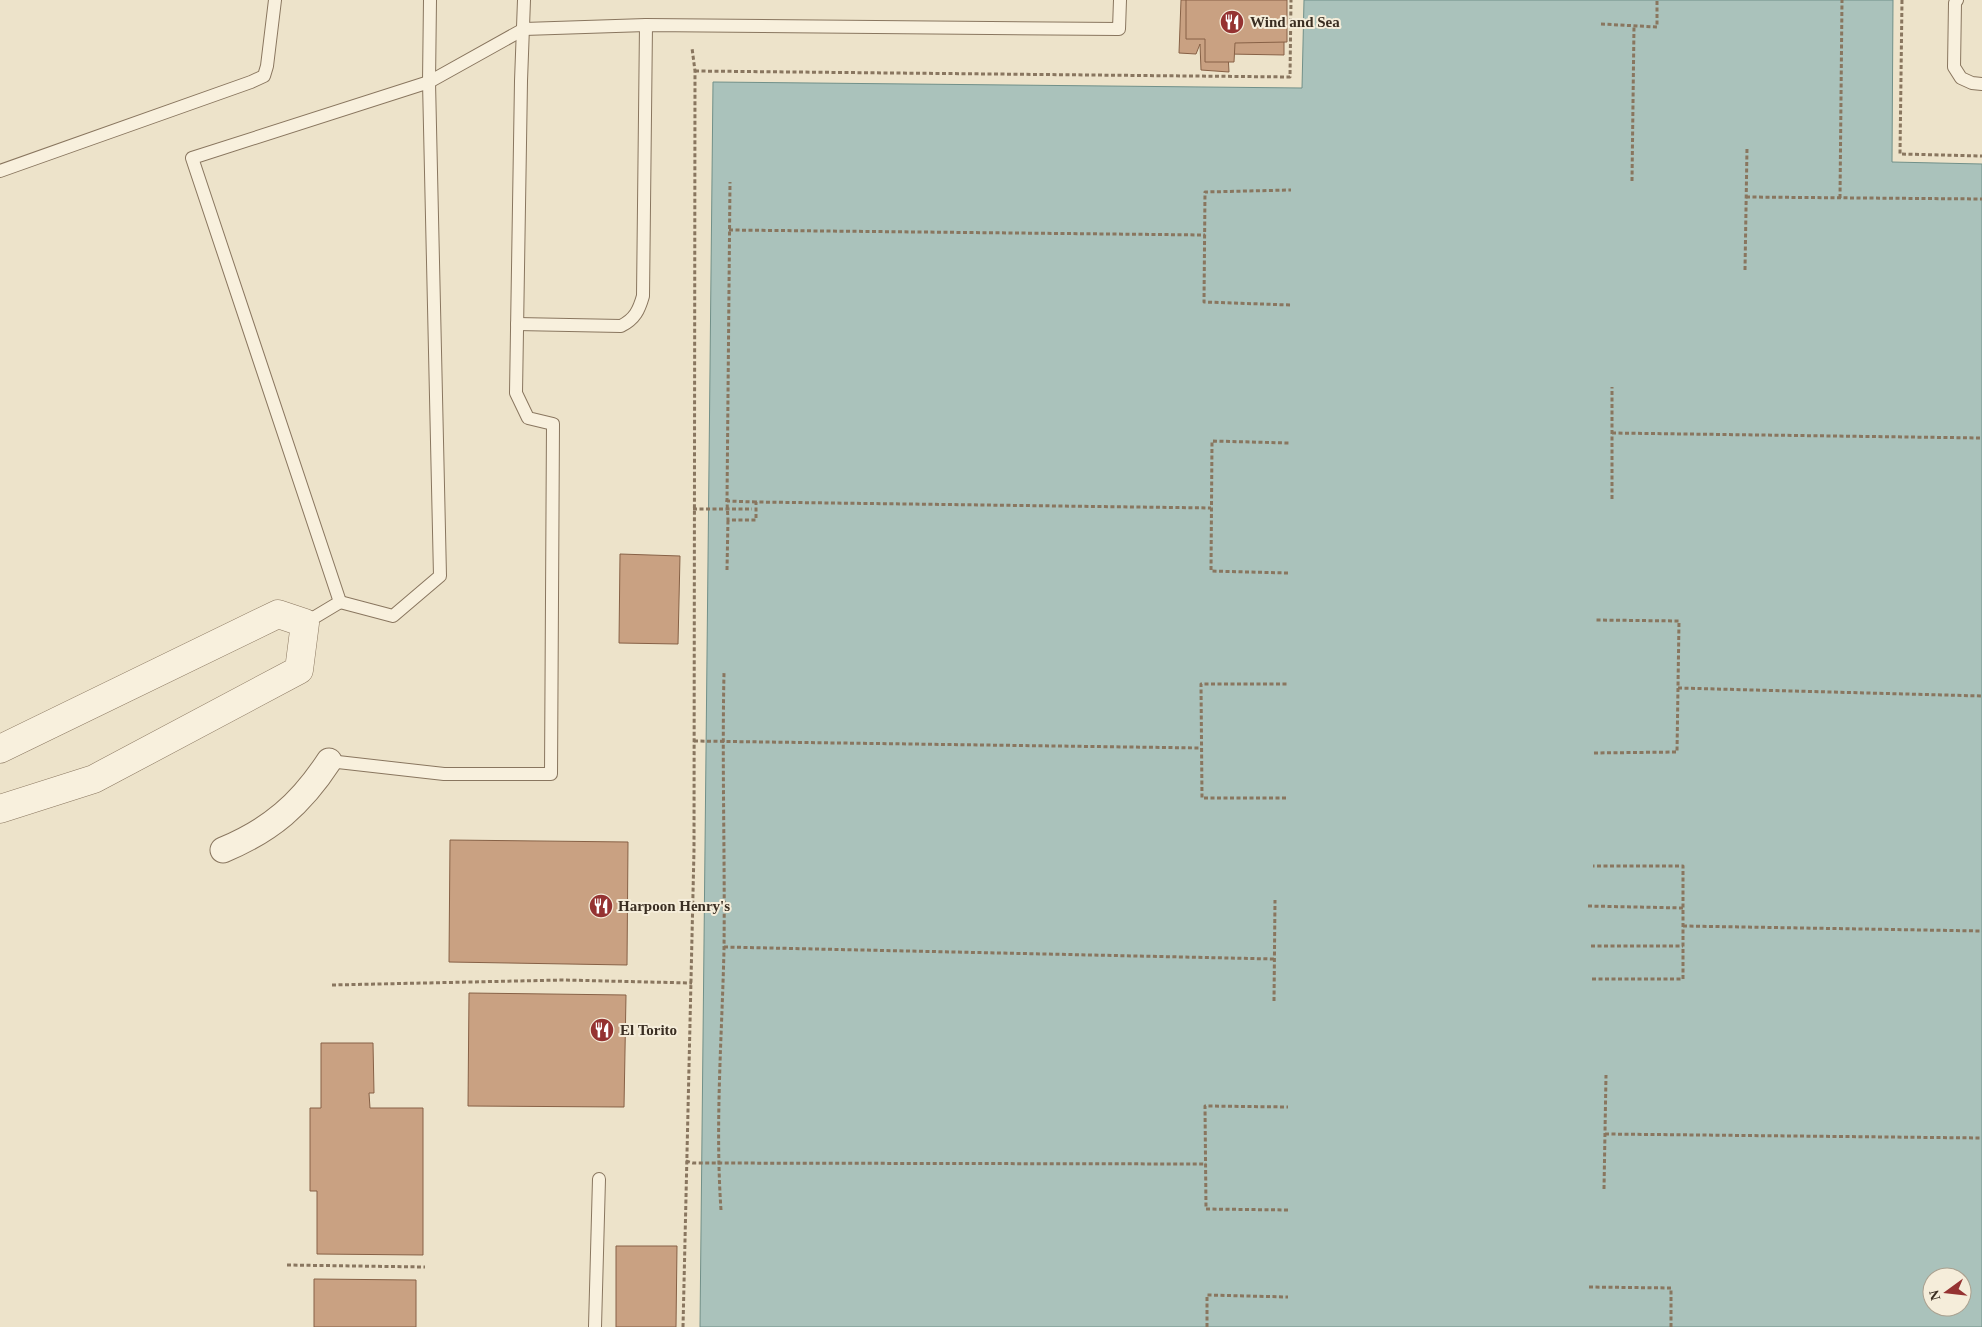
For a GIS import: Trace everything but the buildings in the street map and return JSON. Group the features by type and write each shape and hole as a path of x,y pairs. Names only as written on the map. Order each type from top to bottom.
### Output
{"street":[{"path":"0,749 278,614 305,623 299,670 94,779 0,808"},
{"path":"224,850 243,842 282,817 313,785 329,761"}],"lane":[{"path":"0,171 252,82 264,76 267,66 275,0"},
{"path":"305,623 340,602 393,616 440,576 428,82 430,0"},
{"path":"329,761 444,774 551,774 553,424 528,418 516,394 520,81 524,0"},
{"path":"340,602 192,158 428,82 524,29 646,25 1119,29 1120,0"},
{"path":"1957,0 1955,3 1954,67 1961,78 1972,84 1982,84"},
{"path":"517,324 621,326 631,321 638,310 643,296 646,25"},
{"path":"595,1327 599,1179"}],"path":[{"path":"695,72 1290,77 1291,0"},
{"path":"1601,24 1657,27 1656,0"},
{"path":"1840,198 1842,0"},
{"path":"1902,0 1900,154 1982,156"},
{"path":"684,1327 686,1161 692,983 694,741 695,72 690,26"},
{"path":"1632,181 1634,26"},
{"path":"1745,270 1747,148"},
{"path":"727,570 730,182"},
{"path":"1290,305 1204,302 1205,192 1291,190"},
{"path":"1746,197 1982,199"},
{"path":"729,230 1205,236"},
{"path":"1612,386 1612,499"},
{"path":"1612,433 1982,438"},
{"path":"1288,573 1211,571 1211,508 1212,441 1289,442"},
{"path":"727,501 1211,508"},
{"path":"728,520 756,520 756,502"},
{"path":"693,509 752,508"},
{"path":"1594,753 1677,752 1678,688 1679,621 1596,620"},
{"path":"721,1210 718,1163 724,947 722,742 724,673"},
{"path":"1286,798 1202,798 1201,684 1287,684"},
{"path":"1678,688 1982,696"},
{"path":"694,741 1201,748"},
{"path":"1592,979 1683,979 1683,866 1593,866"},
{"path":"1274,1001 1275,900"},
{"path":"1588,906 1683,908"},
{"path":"1683,926 1982,930"},
{"path":"1591,946 1683,946"},
{"path":"724,947 1274,958"},
{"path":"332,985 563,980 692,983"},
{"path":"1604,1189 1606,1075"},
{"path":"1288,1107 1205,1106 1206,1209 1288,1210"},
{"path":"1605,1134 1982,1138"},
{"path":"686,1161 693,1164 1206,1164"},
{"path":"287,1265 425,1267"},
{"path":"1589,1287 1671,1288 1671,1327"},
{"path":"1207,1327 1207,1295 1288,1297"}],"water":[{"path":"1304,0 1893,0 1892,162 1982,164 1982,1327 700,1327 713,82 1302,88"}],"place":[{"name":"Wind and Sea","path":"1232,22"},
{"name":"Harpoon Henry's","path":"601,906"},
{"name":"El Torito","path":"602,1030"}]}
